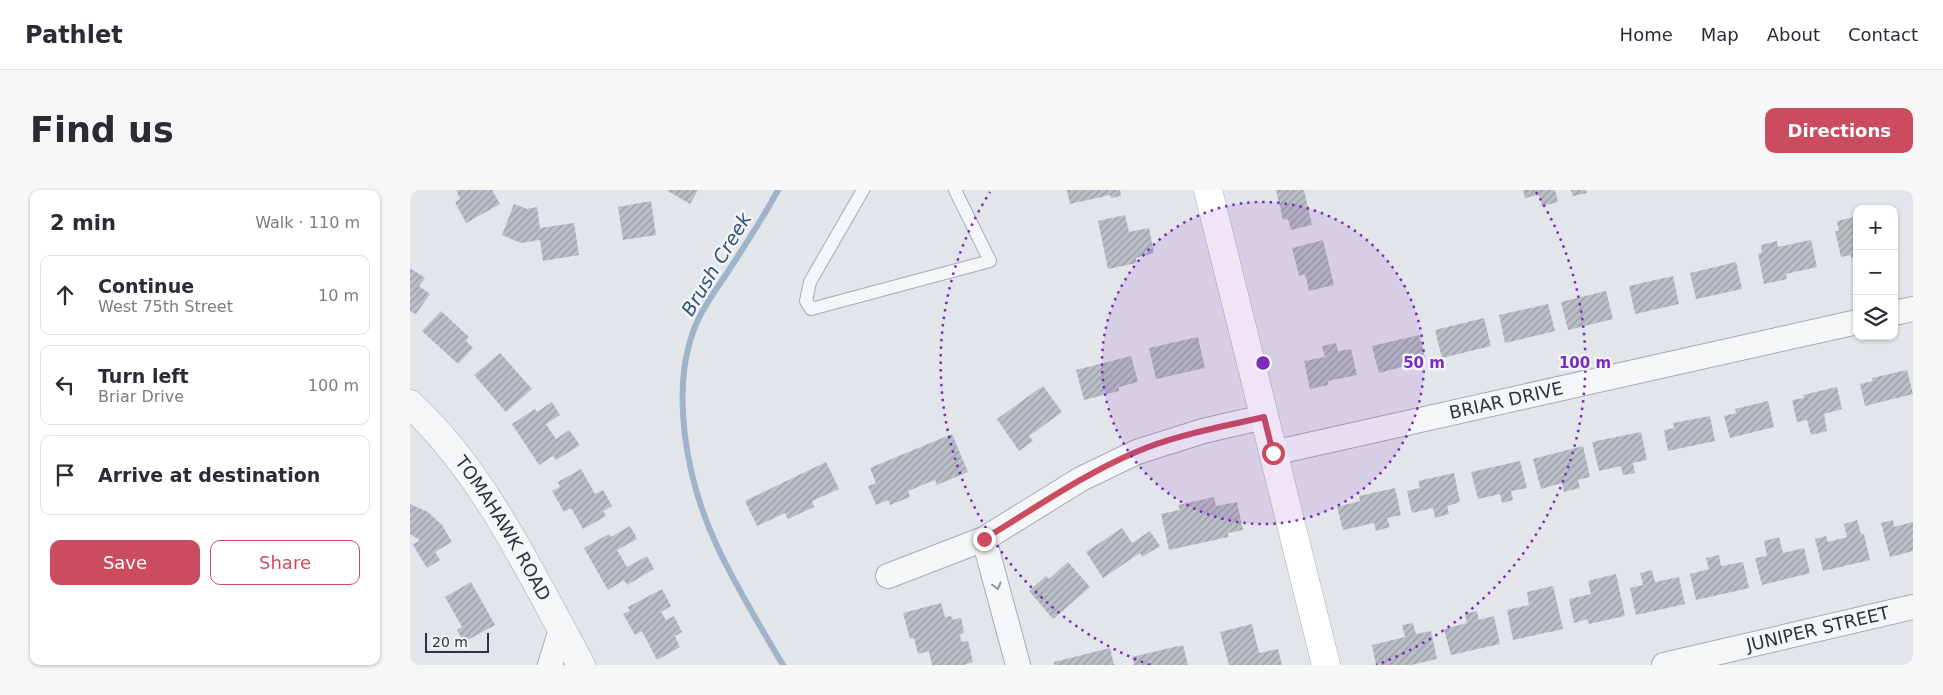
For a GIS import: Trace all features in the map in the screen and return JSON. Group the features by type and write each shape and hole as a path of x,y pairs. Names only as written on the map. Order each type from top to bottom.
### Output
{"main road":[{"path":"1208,190 1326,665"}],"street":[{"path":"1898,312 1913,309"},
{"name":"BRIAR DRIVE","path":"1273,453 1853,323"},
{"name":"TOMAHAWK ROAD","path":"414,412 478,484 496,511 580,665"},
{"path":"888,576 984,539 1081,480 1137,452 1203,431 1264,417"},
{"path":"984,539 1018,665"},
{"name":"JUNIPER STREET","path":"1664,665 1913,608"},
{"path":"550,665 561,629"}],"lane":[{"path":"863,190 810,282 806,301 812,310 990,261 955,190"}],"building":[{"path":"456,190 492,190 500,204 466,223 455,202 460,199"},
{"path":"666,190 698,190 690,204"},
{"path":"1067,190 1120,190 1121,196 1111,198 1110,195 1070,204"},
{"path":"1276,190 1304,190 1312,225 1291,230 1288,219 1283,220"},
{"path":"1523,190 1555,190 1558,202 1542,206 1539,195 1525,198"},
{"path":"1571,190 1586,190 1587,193 1573,196"},
{"path":"651,201 656,235 623,240 618,207"},
{"path":"514,204 527,209 537,207 540,228 574,223 579,255 543,261 540,240 521,243 502,235"},
{"path":"1125,215 1129,232 1149,228 1154,253 1136,258 1137,263 1108,269 1098,221"},
{"path":"1853,217 1853,257 1851,258 1851,255 1841,257 1835,231 1839,231 1837,221"},
{"path":"1323,240 1334,285 1309,291 1305,274 1299,276 1292,248"},
{"path":"1811,240 1817,267 1786,274 1787,279 1764,284 1758,254 1762,253 1761,245 1777,241 1778,247"},
{"path":"1736,262 1742,289 1696,299 1690,273"},
{"path":"410,268 425,278 419,286 430,294 416,314 410,311"},
{"path":"1673,276 1679,304 1635,314 1629,286"},
{"path":"1606,291 1613,319 1568,330 1561,302"},
{"path":"1548,304 1555,331 1505,343 1499,315"},
{"path":"441,311 469,337 466,341 473,348 458,364 422,331"},
{"path":"1484,318 1491,346 1442,358 1435,330"},
{"path":"1419,335 1425,357 1408,362 1409,365 1379,373 1372,346"},
{"path":"1198,337 1205,368 1156,379 1149,348"},
{"path":"1336,343 1338,351 1351,349 1357,375 1328,381 1328,385 1310,389 1304,361 1325,357 1322,346"},
{"path":"500,353 532,389 506,412 474,375"},
{"path":"1131,356 1138,382 1119,387 1119,391 1084,400 1076,370"},
{"path":"1907,370 1913,394 1865,406 1860,384 1873,381 1872,378"},
{"path":"1043,386 1062,412 1029,436 1033,441 1019,451 997,419"},
{"path":"1837,387 1842,409 1824,414 1827,431 1811,435 1807,420 1797,422 1792,400 1804,398 1803,395"},
{"path":"1768,401 1774,427 1730,438 1724,416 1736,413 1735,409"},
{"path":"552,402 560,415 546,424 556,439 569,430 580,445 556,460 553,456 539,465 512,424 535,409 537,412"},
{"path":"1710,416 1715,441 1668,451 1664,430 1674,428 1673,423"},
{"path":"1641,432 1647,460 1633,463 1635,473 1623,475 1621,466 1599,471 1592,442"},
{"path":"952,434 968,472 937,485 935,480 908,491 910,497 890,505 888,500 876,505 868,486 876,483 870,468"},
{"path":"1583,446 1590,477 1578,480 1580,488 1564,492 1562,483 1541,489 1533,459"},
{"path":"1520,461 1527,488 1511,491 1513,500 1502,503 1500,494 1478,499 1471,472"},
{"path":"826,462 839,489 812,501 814,507 788,519 785,513 757,526 745,501"},
{"path":"581,469 595,494 603,490 612,506 603,511 606,516 583,529 571,508 564,512 552,491 560,487 558,482"},
{"path":"1454,473 1460,502 1447,506 1449,514 1435,518 1433,508 1412,513 1407,491 1420,488 1418,481"},
{"path":"1395,488 1401,515 1387,518 1390,527 1376,531 1374,523 1343,530 1337,507 1360,501 1359,496"},
{"path":"1214,497 1216,506 1237,502 1243,530 1228,533 1228,537 1169,550 1161,514 1180,510 1178,505"},
{"path":"410,504 428,512 442,525 452,542 435,552 440,560 427,568 413,545 420,540 410,534"},
{"path":"1857,520 1861,534 1864,534 1870,560 1823,571 1815,539 1826,536 1828,542 1847,537 1844,524"},
{"path":"1893,520 1894,527 1913,522 1913,551 1890,557 1881,523"},
{"path":"630,526 637,539 617,550 627,567 647,556 654,569 627,585 624,580 608,590 584,548 609,534 611,537"},
{"path":"1122,528 1132,543 1150,531 1160,546 1142,557 1140,553 1103,578 1086,552"},
{"path":"1779,537 1783,553 1804,548 1810,573 1762,585 1755,558 1767,556 1764,541"},
{"path":"1719,555 1721,566 1743,562 1749,588 1696,600 1690,574 1709,569 1706,558"},
{"path":"1068,562 1090,587 1053,619 1029,591 1046,576 1049,579"},
{"path":"1652,570 1655,582 1679,577 1685,604 1636,615 1630,588 1643,585 1640,573"},
{"path":"1616,574 1625,616 1589,624 1587,619 1574,623 1569,599 1591,594 1588,581"},
{"path":"471,582 495,625 464,642 457,630 462,627 445,597"},
{"path":"1553,586 1563,629 1513,640 1507,610 1529,605 1527,592"},
{"path":"662,589 671,606 661,612 666,620 674,616 682,632 675,636 680,647 657,660 642,631 635,635 623,614 630,611 628,607"},
{"path":"941,603 945,617 951,616 953,620 961,618 964,632 960,635 961,642 968,641 973,662 964,665 932,665 929,651 918,654 914,638 910,639 903,613"},
{"path":"1477,611 1479,620 1494,616 1500,644 1451,655 1444,629 1467,623 1465,614"},
{"path":"1413,623 1416,634 1431,631 1437,659 1411,665 1376,665 1372,645 1405,637 1402,625"},
{"path":"1252,624 1259,653 1278,649 1282,665 1229,665 1220,632"},
{"path":"1183,645 1188,665 1134,665 1132,657"},
{"path":"1110,648 1114,665 1054,665 1054,662"}],"waterway":[{"name":"Brush Creek","path":"778,190 697,322 688,348 684,376 683,405 685,435 690,464 706,521 748,606 783,665"}],"route":[{"path":"984,539 1081,480 1137,452 1203,431 1264,417 1273,453"}]}
